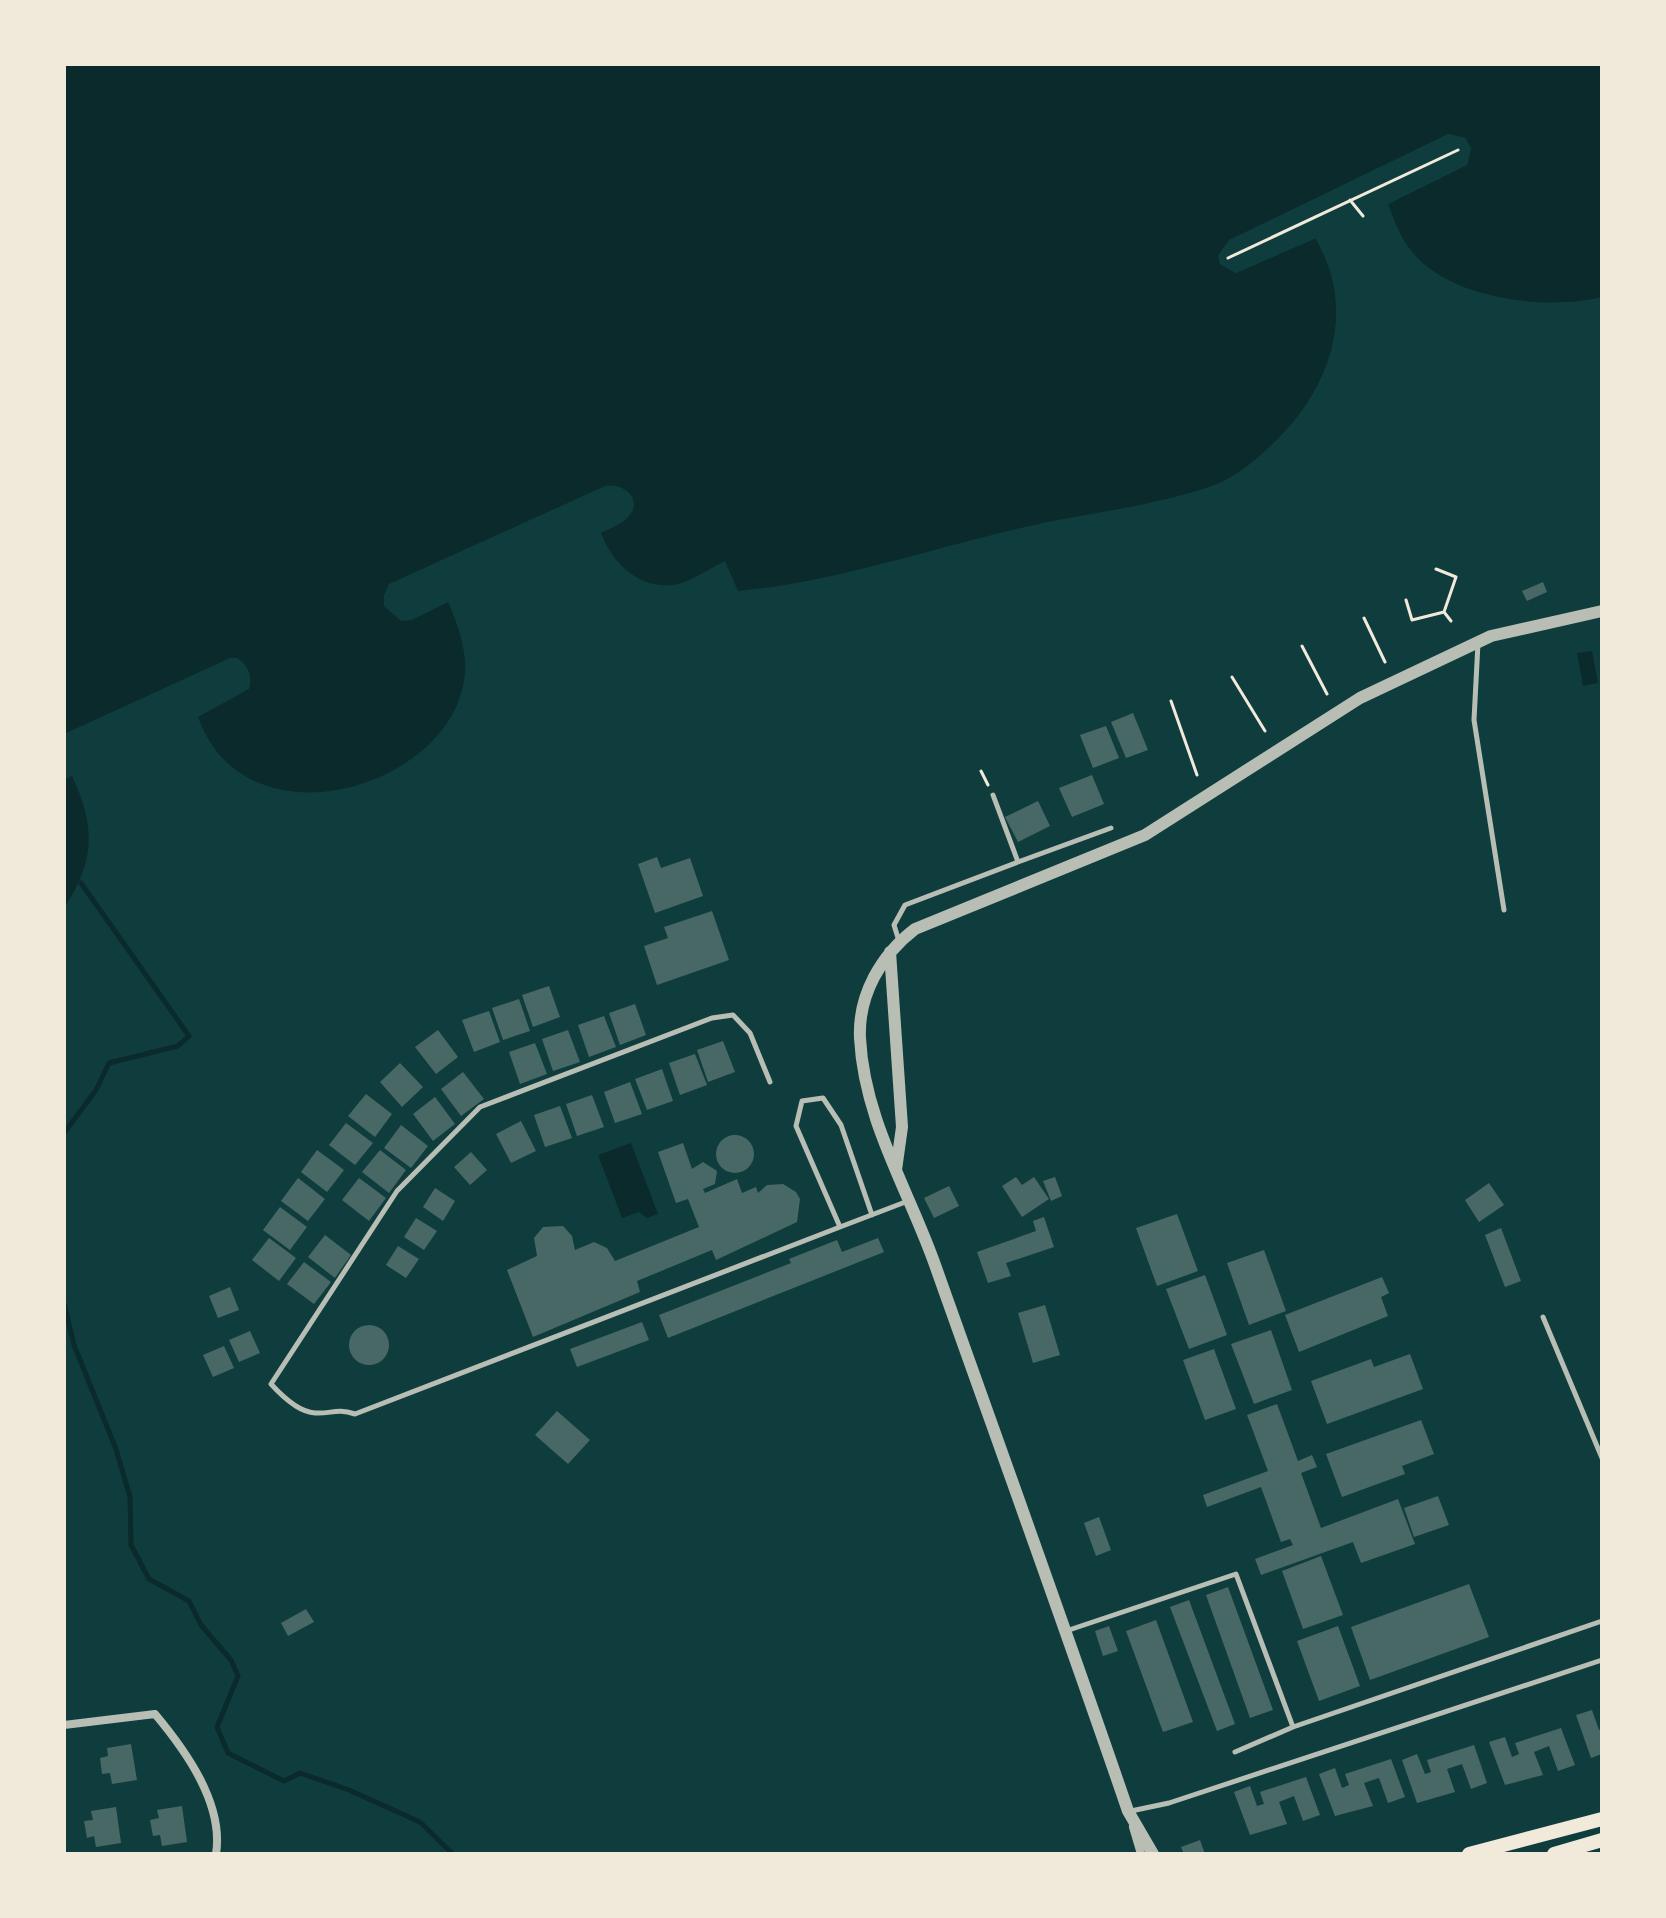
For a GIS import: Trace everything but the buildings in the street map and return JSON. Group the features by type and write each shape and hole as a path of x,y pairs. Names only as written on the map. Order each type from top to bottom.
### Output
{"main road":[{"path":"1469,1854 1602,1819"},
{"path":"1554,1854 1602,1840"}],"street":[{"path":"1141,1854 1066,1631 931,1254 871,1109 860,1034 863,1003 873,976 895,947 915,929 1145,835 1360,698 1491,636 1602,611"},
{"path":"895,947 902,1127 896,1170"},
{"path":"64,1725 155,1714 188,1753 220,1832 216,1854"},
{"path":"1128,1811 1153,1854"}],"lane":[{"path":"1478,642 1474,720 1504,910"},
{"path":"993,795 1018,862"},
{"path":"895,947 894,925 905,905 1111,828"},
{"path":"770,1082 750,1033 733,1015 712,1018 480,1107 397,1191 275,1372 271,1384 285,1400 314,1413 338,1408 355,1414 908,1201"},
{"path":"840,1227 796,1126 802,1101 823,1098 841,1125 872,1215"},
{"path":"1543,1317 1602,1458"},
{"path":"1066,1631 1236,1574 1293,1727"},
{"path":"1235,1752 1293,1727 1602,1621"},
{"path":"1128,1811 1169,1803 1602,1660"}],"path":[{"path":"1228,258 1458,150"},
{"path":"1350,200 1363,216"},
{"path":"1436,569 1456,577 1444,612"},
{"path":"1406,600 1412,620 1444,612"},
{"path":"1444,612 1451,621"},
{"path":"1364,618 1385,662"},
{"path":"1302,646 1327,694"},
{"path":"1232,677 1265,731"},
{"path":"1171,701 1197,775"},
{"path":"981,771 993,795"}],"water":[{"path":"64,64 1602,64 1602,297 1554,302 1499,297 1447,280 1426,266 1400,233 1388,204 1467,165 1470,155 1466,138 1448,134 1222,248 1220,264 1236,273 1315,238 1328,266 1335,295 1336,323 1331,351 1307,404 1267,449 1227,479 1187,494 1030,526 838,574 738,591 725,561 673,585 649,583 628,571 612,554 601,533 625,520 634,507 633,501 631,495 620,487 605,486 389,584 384,595 384,606 401,621 412,620 448,602 459,630 465,660 458,703 434,740 397,768 353,786 307,792 262,784 224,760 198,717 249,689 249,671 237,658 230,658 64,734"},
{"path":"1592,651 1598,683 1583,686 1577,653"},
{"path":"72,776 85,812 89,844 82,875 64,908 64,780"},
{"path":"631,1143 658,1214 647,1218 639,1212 622,1218 598,1155"}],"pier":[{"path":"1448,134 1465,138 1471,148 1467,165 1384,206 1386,201 1464,162 1466,149 1463,141 1449,138 1232,244 1222,256 1235,269 1314,235 1319,237 1236,273 1220,264 1218,256 1229,240"}],"waterway":[{"path":"64,1133 96,1090 109,1063 178,1046 189,1036 81,883"},
{"path":"64,1303 74,1345 116,1449 130,1497 131,1545 149,1579 189,1601 201,1625 231,1660 238,1676 217,1727 228,1753 284,1781 300,1773 349,1790 420,1822 453,1854"}]}
